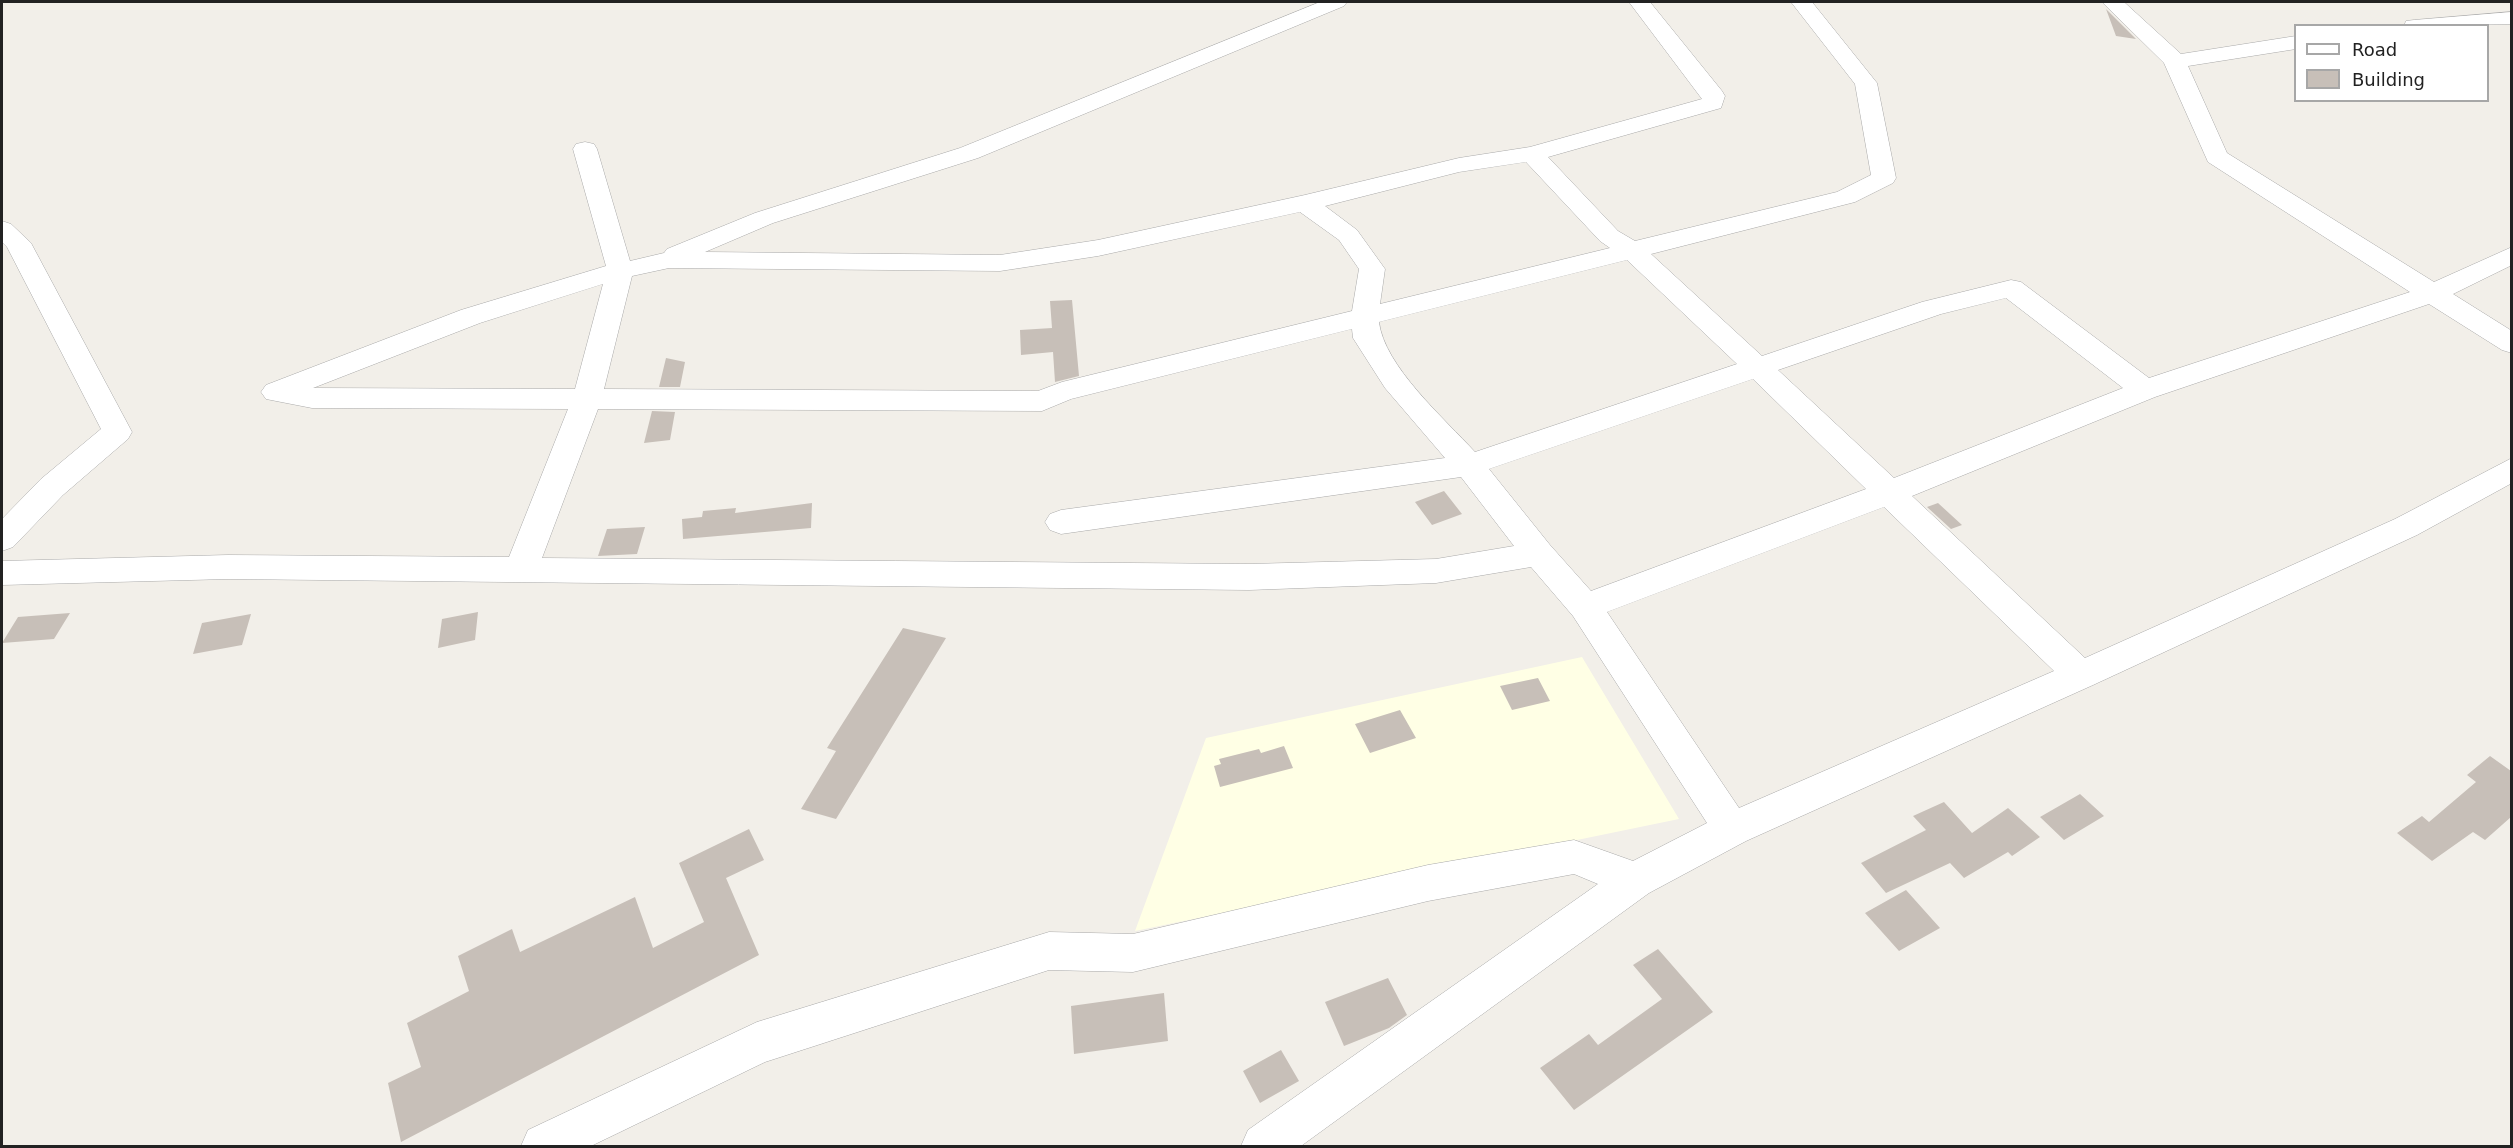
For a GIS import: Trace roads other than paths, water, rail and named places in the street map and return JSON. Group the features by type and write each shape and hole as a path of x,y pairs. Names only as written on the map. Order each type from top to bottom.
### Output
{"street":[{"path":"669,260 684,250 764,218 969,153 1337,2"},
{"path":"1639,2 1714,96 1713,103 1532,154 1460,165 1305,204 1098,248 1000,263 669,260 620,270 426,332 276,392 312,398 1042,401 1062,392 1846,197 1884,178 1866,83 1801,2"},
{"path":"2112,2 2166,50 2175,62 2217,157 2511,344"},
{"path":"2438,24 2511,18"},
{"path":"2175,62 2294,42"},
{"path":"520,571 587,399 620,270 585,149"},
{"path":"1532,154 1609,236 1633,251 1760,368 1888,493 2081,675"},
{"path":"1305,204 1348,235 1372,269 1365,316 1367,338 1395,381 1469,465 1538,554 1585,608 1732,829"},
{"path":"2,229 18,243 117,432 52,487 2,540"},
{"path":"1585,608 1888,493 2145,390 2431,294 2511,255"},
{"path":"1061,522 1469,465 1932,308 2011,288 2145,390"},
{"path":"1264,1146 1635,880 1732,829 2081,675 2406,526 2511,469"},
{"path":"2,573 228,567 1248,577 1436,571 1538,554"},
{"path":"544,1146 758,1043 1049,951 1133,953 1428,883 1574,857 1635,880"}]}
